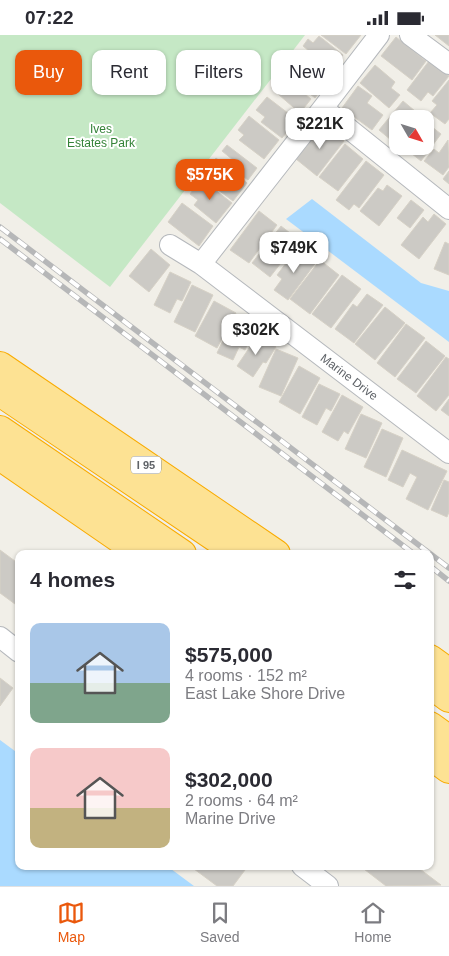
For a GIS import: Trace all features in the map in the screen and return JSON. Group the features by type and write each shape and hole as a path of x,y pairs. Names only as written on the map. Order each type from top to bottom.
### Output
{"highway":[{"name":"I 95","path":"0,366 270,550"},
{"path":"0,392 234,550"},
{"path":"0,430 176,550"},
{"path":"0,456 136,550"},
{"path":"434,662 449,673"},
{"path":"434,687 449,698"},
{"path":"434,729 449,739"},
{"path":"434,758 449,769"}],"street":[{"path":"201,264 379,35"},
{"path":"410,35 449,64"},
{"path":"323,108 449,209"},
{"name":"Marine Drive","path":"170,245 201,264 449,453"},
{"path":"0,637 15,649"},
{"path":"307,870 328,886"}],"green space":[{"name":"Ives Estates Park","path":"0,35 305,35 293,50 271,50 271,79 261,92 261,50 176,50 176,95 259,95 110,287 0,203"}],"water":[{"path":"312,199 421,283 449,291 449,342 286,219"},
{"path":"0,740 15,751 15,870 172,870 194,886 0,886"}],"building":[{"path":"321,35 361,35 346,54"},
{"path":"435,35 449,35 449,46"},
{"path":"319,36 337,50 308,50 303,46 308,39 313,43"},
{"path":"396,37 426,61 412,80 381,56"},
{"path":"429,61 449,76 433,96 428,92 421,101 407,90"},
{"path":"375,65 395,82 391,88 400,95 389,108 360,83"},
{"path":"449,80 449,119 445,124 434,116 433,110 437,105 432,101"},
{"path":"358,86 372,96 367,103 383,115 372,130 342,108"},
{"path":"279,95 306,95 311,99 300,113"},
{"path":"267,97 297,120 282,138 261,122 265,117 256,110"},
{"path":"403,101 414,110 396,110"},
{"path":"249,116 279,140 264,159 239,140 244,135 238,130"},
{"path":"389,118 389,138 379,130"},
{"path":"323,125 344,141 317,176 296,159"},
{"path":"434,128 441,134 434,143"},
{"path":"448,140 449,167 443,175 424,161 429,155 434,155 434,149 439,153"},
{"path":"345,144 363,159 338,191 319,177"},
{"path":"227,145 257,168 248,180 229,166 233,160 222,151"},
{"path":"413,155 425,155 421,161"},
{"path":"216,158 247,183 233,201 209,183 213,177 206,172"},
{"path":"366,161 384,175 359,208 354,204 349,210 336,200"},
{"path":"449,171 449,184 443,179"},
{"path":"201,179 232,203 216,223 194,205 198,200 190,194"},
{"path":"387,185 402,196 379,226 360,211 378,188 383,191"},
{"path":"411,200 424,210 410,228 397,218"},
{"path":"182,203 213,226 199,246 168,222"},
{"path":"259,211 277,225 249,263 230,250"},
{"path":"434,214 446,224 419,259 401,245 423,217 428,222"},
{"path":"281,226 299,240 270,277 252,263"},
{"path":"445,242 449,244 449,275 434,269"},
{"path":"151,249 170,265 149,292 129,276"},
{"path":"304,250 317,261 288,300 274,290 282,279 277,275 293,254 299,257"},
{"path":"320,260 339,275 310,314 290,299"},
{"path":"170,272 191,282 182,301 177,299 170,313 154,305"},
{"path":"342,275 361,289 331,328 312,314"},
{"path":"192,285 213,295 195,332 174,322"},
{"path":"367,294 383,305 354,343 335,329 353,304 357,307"},
{"path":"214,301 236,313 217,348 195,336"},
{"path":"385,307 405,323 375,360 355,344"},
{"path":"233,319 255,328 245,350 239,347 233,360 217,353"},
{"path":"406,324 425,338 395,377 377,363"},
{"path":"258,335 276,347 266,363 263,362 253,377 237,366"},
{"path":"426,341 445,356 416,393 397,379"},
{"path":"276,349 298,358 281,396 259,387"},
{"path":"446,357 449,359 449,395 436,411 417,396"},
{"path":"299,366 320,378 300,414 279,402"},
{"path":"319,384 340,394 331,411 326,408 317,425 302,417"},
{"path":"342,395 363,407 348,434 344,431 338,441 322,432"},
{"path":"449,399 449,416 441,410"},
{"path":"361,414 382,423 366,458 345,449"},
{"path":"382,429 403,438 386,477 364,467"},
{"path":"402,450 447,471 428,510 406,499 417,477 410,473 403,487 388,480"},
{"path":"444,480 449,482 449,512 447,517 431,510"},
{"path":"0,550 15,561 15,604 0,593"},
{"path":"0,678 13,688 0,706"},
{"path":"195,870 245,870 233,886 217,886"},
{"path":"365,870 421,870 441,885 386,886"}],"railway":[{"path":"0,227 425,550"},
{"path":"0,239 409,550"},
{"path":"434,557 449,568"},
{"path":"434,569 449,581"}]}
